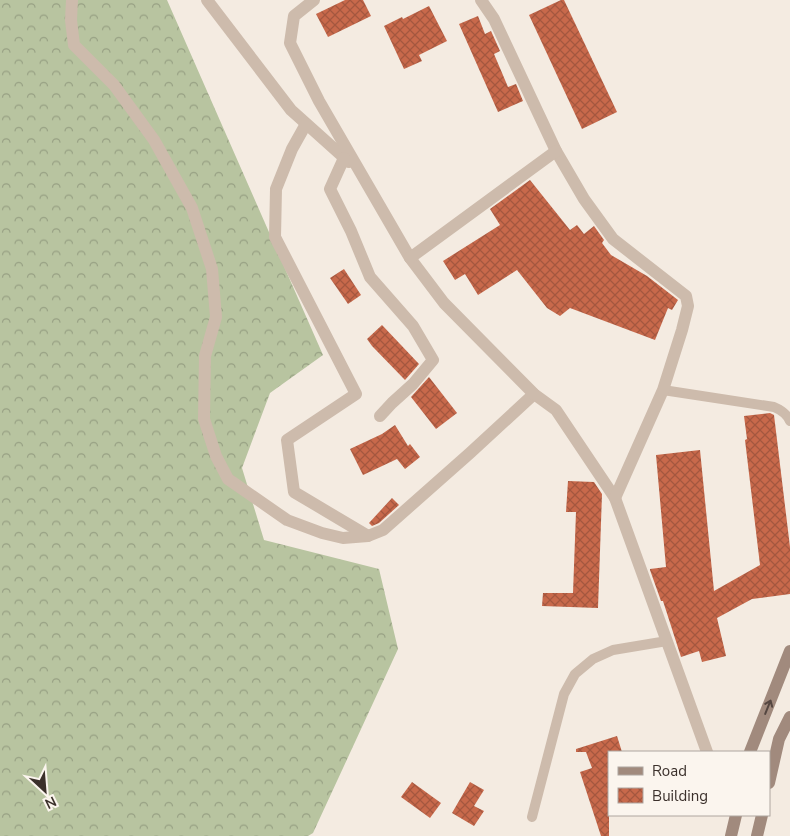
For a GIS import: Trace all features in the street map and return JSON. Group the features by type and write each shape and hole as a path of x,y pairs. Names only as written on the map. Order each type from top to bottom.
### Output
{"street":[{"path":"72,0 71,20 74,45 114,85 154,140 192,208 212,269 216,317 205,356 204,419 216,456 228,479 287,520 322,533 344,538 368,536 383,530 534,394"},
{"path":"208,0 291,110 358,170"},
{"path":"314,0 294,16 290,43 319,101 410,258 444,303 534,394 556,410 614,498 707,751"},
{"path":"481,0 494,18 556,151 584,199 613,239 686,296 688,306 663,390 614,498"},
{"path":"306,124 292,149 276,189 275,237 356,394 287,440 294,492 368,536"},
{"path":"410,258 556,151"},
{"path":"344,158 330,189 351,231 370,277 413,326 433,360 413,384 380,416"},
{"path":"750,751 790,651"},
{"path":"770,779 779,739 790,717"},
{"path":"757,836 762,816"}],"lane":[{"path":"663,390 774,407 782,411 790,421"},
{"path":"532,817 564,694 574,674 593,659 613,650 666,640"}],"green space":[{"path":"0,0 167,0 323,355 270,393 242,468 264,540 379,569 398,649 313,833 308,836 0,836"}],"building":[{"path":"345,0 363,0 371,16 328,37 316,14"},
{"path":"564,0 617,112 582,129 529,15"},
{"path":"429,6 447,41 419,55 422,61 404,69 384,26"},
{"path":"478,16 485,34 491,31 500,51 494,54 508,87 516,84 523,101 498,112 459,24"},
{"path":"530,180 570,230 577,225 584,234 594,226 604,240 602,243 611,255 647,276 678,300 672,310 668,308 655,340 570,308 560,316 547,308 517,270 478,295 465,274 455,280 443,261 500,225 490,209"},
{"path":"344,269 361,295 348,304 330,278"},
{"path":"382,325 419,364 405,380 367,339"},
{"path":"429,377 457,413 436,429 411,397"},
{"path":"770,413 774,415 790,547 790,594 752,599 717,618 726,656 702,662 699,651 681,657 663,601 661,601 650,570 666,567 656,455 700,450 714,591 760,565 745,440 747,439 744,416"},
{"path":"395,425 408,446 410,444 420,457 405,469 397,459 363,475 350,449 382,434"},
{"path":"568,481 594,482 602,494 598,608 542,606 543,593 573,593 576,512 566,512"},
{"path":"392,498 399,505 379,523 372,526 369,523"},
{"path":"617,736 622,751 608,751 609,836 601,836 580,772 592,768 586,752 576,752 576,749"},
{"path":"412,782 441,803 430,818 401,797"},
{"path":"470,782 484,790 474,806 484,811 474,826 452,813"}]}
